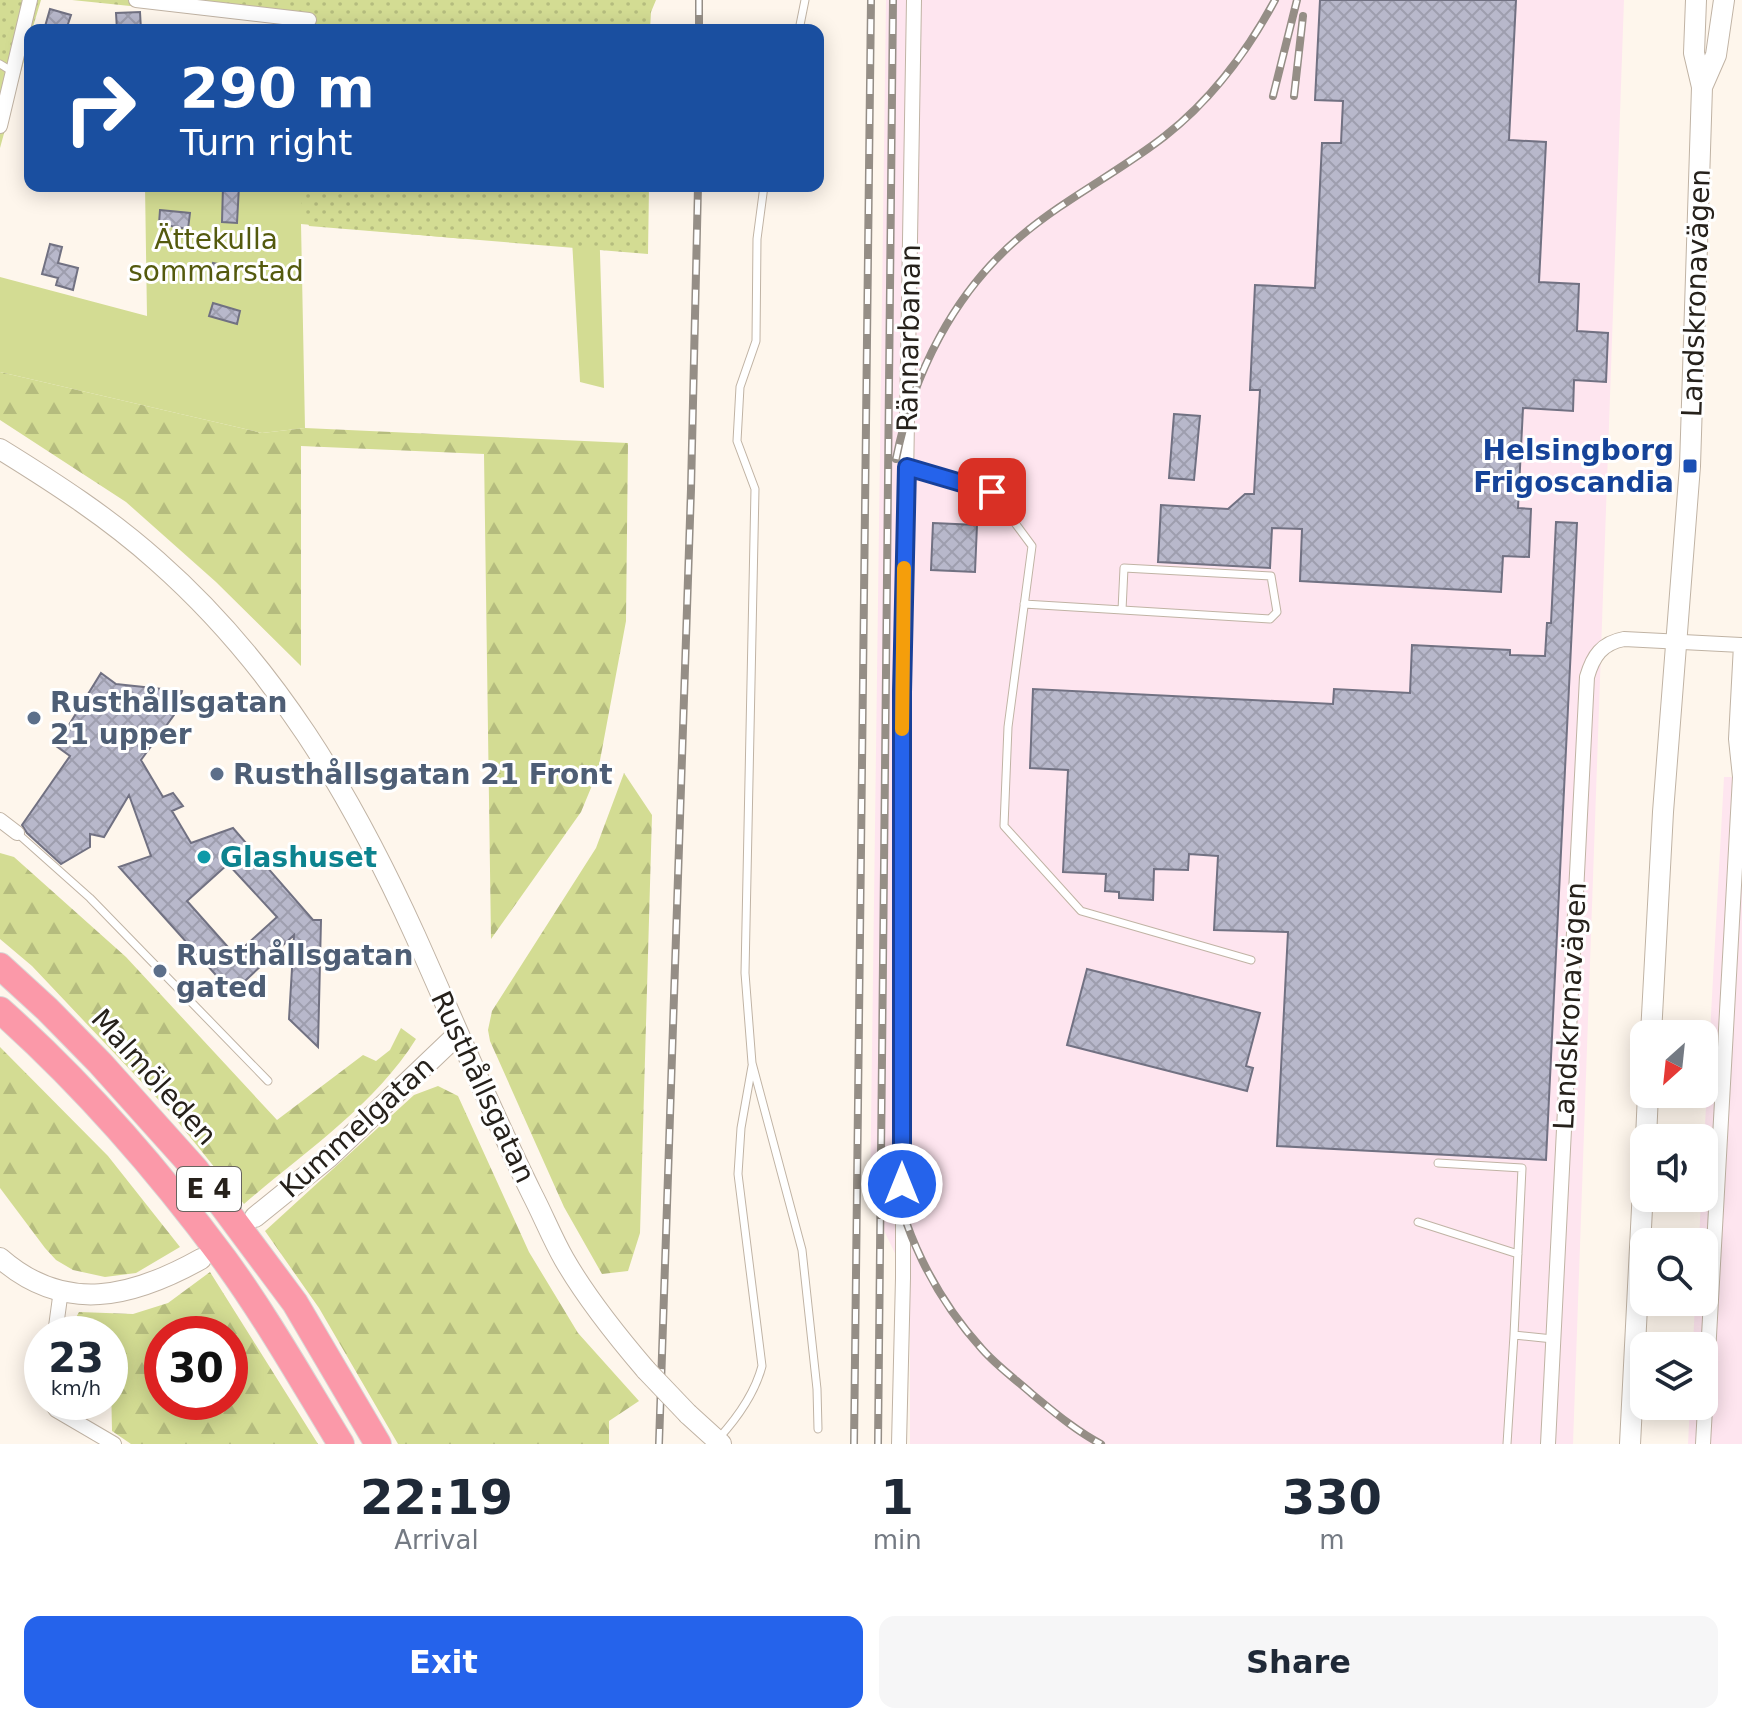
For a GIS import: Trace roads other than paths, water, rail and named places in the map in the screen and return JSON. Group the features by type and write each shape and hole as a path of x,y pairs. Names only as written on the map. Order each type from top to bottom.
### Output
{"highway":[{"name":"Malmöleden","path":"0,966 100,1063 196,1170 295,1303 378,1444"},
{"name":"E 4","path":"0,1010 81,1089 207,1237 273,1333 341,1444"}],"main road":[{"name":"Landskronavägen","path":"1652,1020 1663,812 1690,466 1702,87 1694,53 1696,0"},
{"name":"Landskronavägen","path":"1702,87 1716,55 1724,0"},
{"name":"Rusthållsgatan","path":"0,449 76,498 157,561 202,604 277,691 334,774 372,843 416,936 457,1035 564,1259 603,1318 646,1370 719,1442"},
{"name":"Kummelgatan","path":"255,1217 328,1158 457,1035"},
{"path":"1630,1444 1642,1212"},
{"path":"0,1258 24,1275 61,1290 93,1296 131,1291 170,1277 201,1259"}],"street":[{"path":"25,24 30,0"},
{"path":"136,0 279,23 309,20"},
{"name":"Rännarbanan","path":"899,1444 903,1278 903,660 914,0"},
{"path":"0,126 24,28"},
{"name":"Landskronavägen","path":"1548,1444 1587,677 1596,654 1614,641 1741,645 1736,739 1740,777 1738,871 1703,1444"},
{"path":"0,820 17,833"},
{"path":"57,1316 61,1290"},
{"path":"72,1420 112,1444"}],"lane":[{"path":"800,24 805,0"},
{"path":"0,64 14,74"},
{"path":"763,192 757,239 756,341 740,387 737,441 755,489 745,973 752,1063 802,1250 817,1389 818,1429"},
{"path":"907,467 992,492 1032,546 1008,727 1004,826 1081,911 1251,960"},
{"path":"1024,604 1122,610 1270,619 1277,612 1271,576 1124,568 1122,610"},
{"path":"17,833 90,898 268,1081"},
{"path":"719,1442 758,1381 762,1366 738,1174 741,1128 752,1063"},
{"path":"1438,1163 1522,1168 1507,1444"},
{"path":"1418,1222 1518,1254"},
{"path":"1514,1335 1553,1339"}],"railway":[{"path":"699,0 699,24"},
{"path":"854,1444 871,0"},
{"path":"878,1444 893,0"},
{"path":"896,459 913,396 925,366 956,309 976,283 997,258 1038,222 1182,122 1227,74 1275,0"},
{"path":"1273,96 1297,0"},
{"path":"1294,96 1303,16"},
{"path":"659,1444 698,192"},
{"path":"890,1158 911,1236 949,1307 987,1355 1065,1421 1101,1444"}],"place":[{"name":"Helsingborg Frigoscandia","path":"1690,466"},
{"name":"Rusthållsgatan 21 upper","path":"34,718"},
{"name":"Rusthållsgatan 21 Front","path":"217,774"},
{"name":"Glashuset","path":"204,857"},
{"name":"Rusthållsgatan gated","path":"160,971"}],"park label":[{"name":"Ättekulla sommarstad","path":"216,255"}]}
